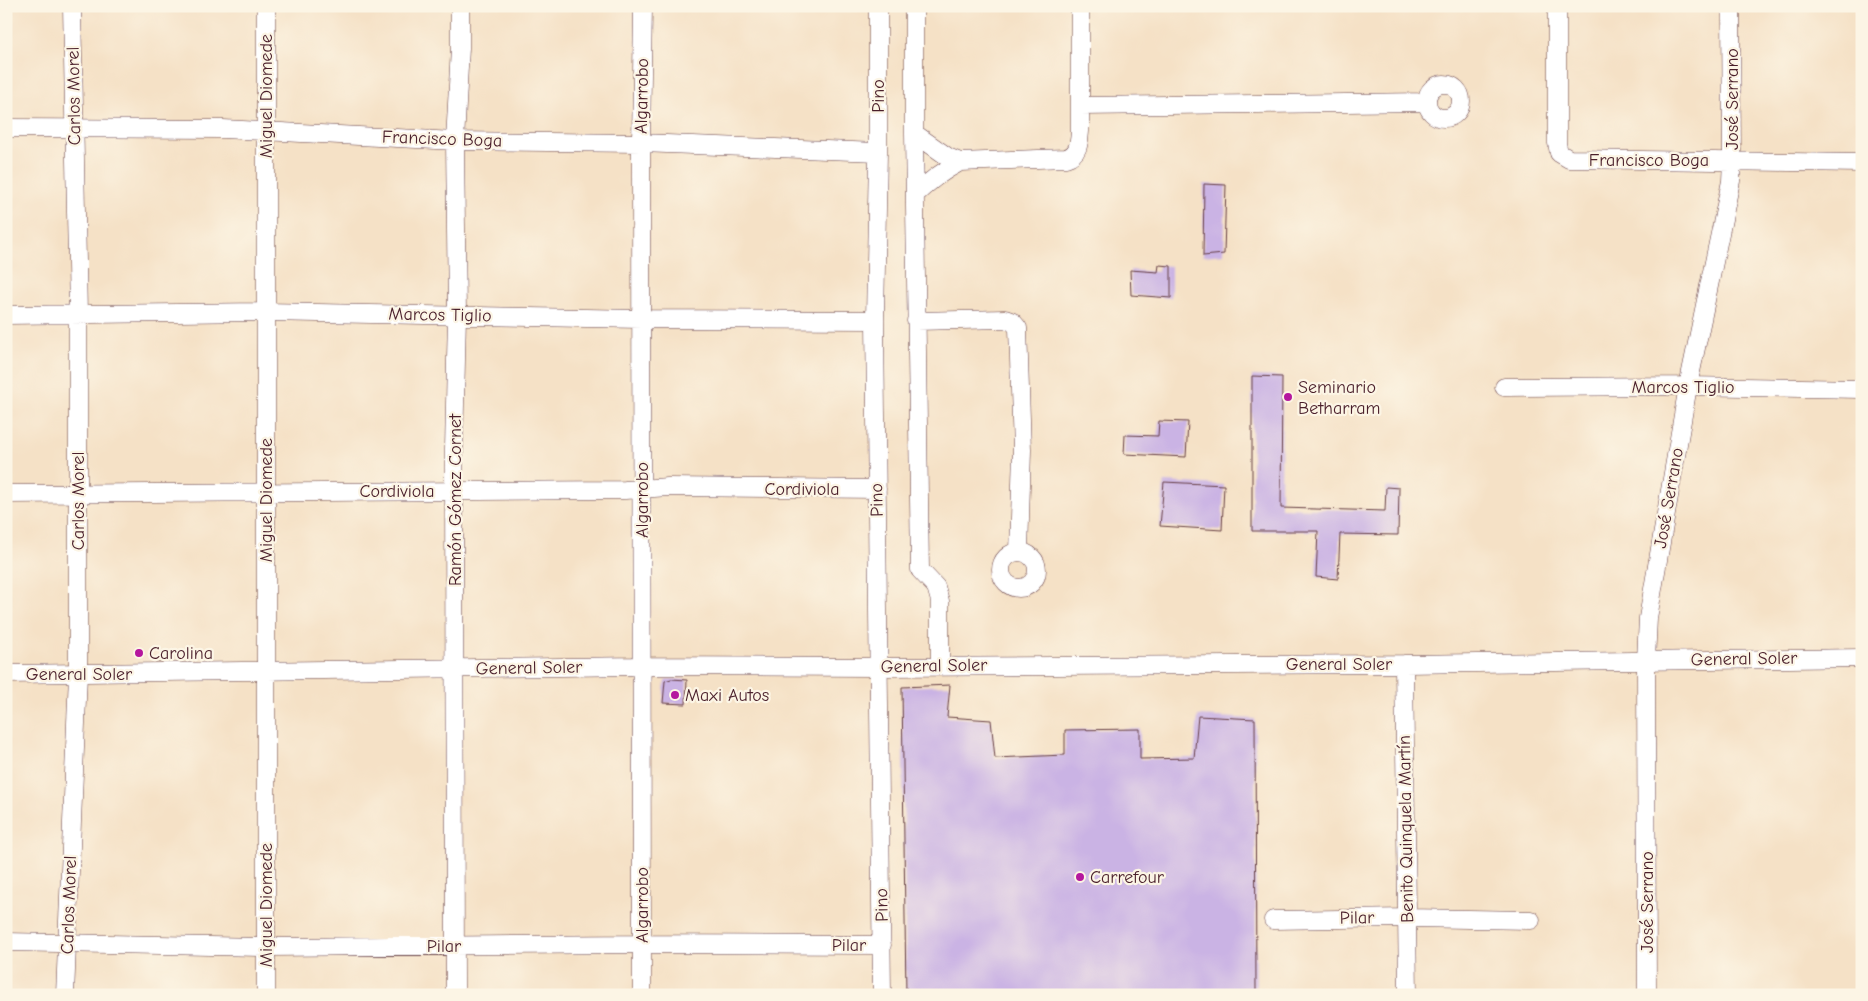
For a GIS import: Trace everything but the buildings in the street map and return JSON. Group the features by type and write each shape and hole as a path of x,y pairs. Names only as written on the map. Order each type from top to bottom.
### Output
{"street":[{"name":"Carlos Morel","path":"65,995 78,674 78,314 72,6"},
{"name":"Miguel Diomede","path":"266,6 266,995"},
{"name":"Ramón Gómez Cornet","path":"455,995 454,449 458,315 454,141 460,48 460,6"},
{"name":"Algarrobo","path":"642,995 641,143 643,6"},
{"name":"Pino","path":"878,6 875,320 882,995"},
{"path":"914,6 920,570 936,587 940,602 940,666"},
{"path":"914,133 948,157 960,162 1066,158 1071,156 1078,149 1080,131 1080,6"},
{"name":"Francisco Boga","path":"1557,6 1559,153 1569,159 1862,163"},
{"name":"José Serrano","path":"1648,995 1646,660 1648,618 1688,386 1731,181 1731,6"},
{"path":"1080,106 1427,102"},
{"name":"Francisco Boga","path":"6,128 223,129 454,141 641,143 878,152"},
{"path":"915,195 934,178 960,162"},
{"name":"Marcos Tiglio","path":"6,315 265,312 641,319 875,320"},
{"path":"916,320 1005,319 1013,322 1018,328 1022,450 1019,552"},
{"name":"Marcos Tiglio","path":"1504,387 1688,386 1862,389"},
{"name":"Cordiviola","path":"6,494 625,490 642,488 877,489"},
{"name":"General Soler","path":"6,674 641,666 879,667 1404,664 1862,658"},
{"name":"Benito Quinquela Martín","path":"1404,664 1408,995"},
{"name":"Pilar","path":"1273,920 1407,918 1531,920"},
{"name":"Pilar","path":"6,942 266,948 642,944 882,945"}],"place":[{"name":"Seminario Betharram","path":"1288,397"},
{"name":"Carolina","path":"139,653"},
{"name":"Maxi Autos","path":"675,695"},
{"name":"Carrefour","path":"1080,877"}]}
